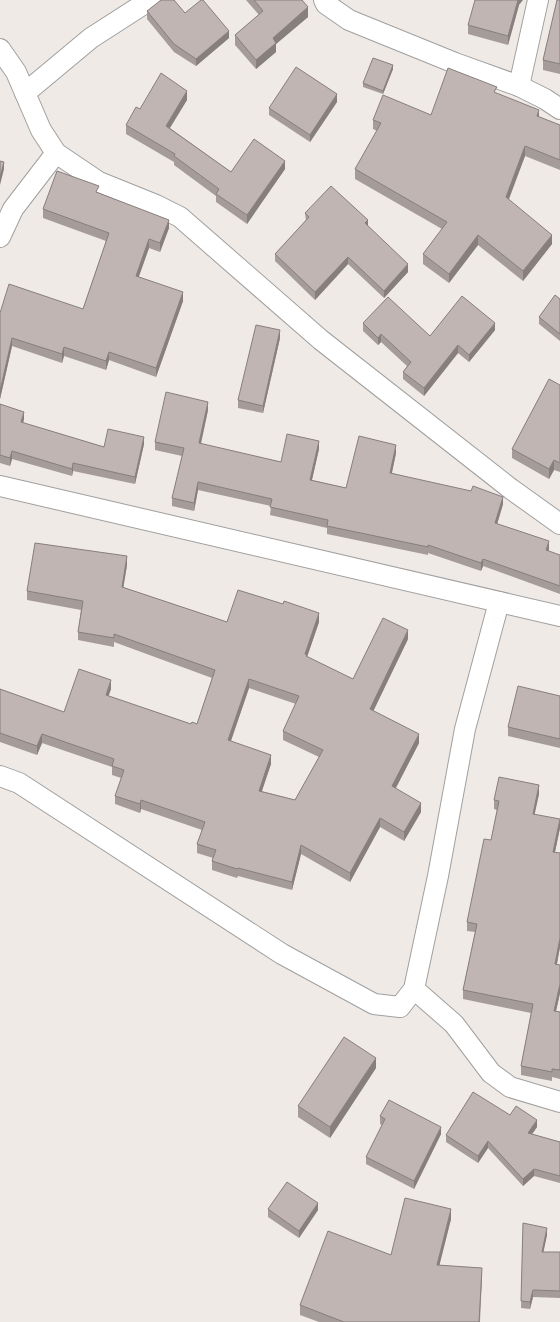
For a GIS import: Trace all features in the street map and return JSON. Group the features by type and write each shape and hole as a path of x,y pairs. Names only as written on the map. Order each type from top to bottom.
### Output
{"street":[{"path":"25,93 91,38 150,0"},
{"path":"324,0 326,4 349,20 455,63 519,86 545,99 560,109"},
{"path":"519,86 538,0"},
{"path":"0,49 16,72 41,130 56,153 99,182 156,205 180,217 321,340 511,489 560,524"},
{"path":"0,237 13,209 56,153"},
{"path":"1,489 560,616"},
{"path":"0,776 18,783 282,954 374,1004 400,1007 414,989 438,876 465,729 499,602"},
{"path":"414,989 454,1024 491,1074 510,1087 560,1102"}],"building":[{"path":"161,0 174,0 185,13 203,0 229,31 196,59 174,44 147,11"},
{"path":"254,0 302,0 308,7 273,38 276,43 256,60 235,35 263,11"},
{"path":"475,0 518,0 508,36 468,25"},
{"path":"557,0 560,0 560,64 543,60"},
{"path":"373,58 393,65 383,91 363,83"},
{"path":"296,67 337,94 310,135 269,108"},
{"path":"448,68 497,87 494,92 539,110 537,116 560,125 560,160 525,146 506,197 552,235 523,271 478,235 449,274 423,254 447,222 355,169 381,123 373,120 383,95 431,115"},
{"path":"161,73 187,91 166,126 231,172 254,139 285,161 247,215 216,194 219,189 174,156 175,154 126,125 136,107 140,109"},
{"path":"0,161 4,162 0,177"},
{"path":"57,171 99,186 96,192 169,220 160,243 149,239 136,276 183,292 156,368 109,352 106,361 64,347 62,354 12,338 0,391 0,313 9,284 83,309 109,233 43,209"},
{"path":"331,186 368,220 365,223 408,264 384,291 348,257 315,292 275,254 309,217 305,213"},
{"path":"555,295 560,299 560,334 539,317"},
{"path":"462,296 495,323 469,355 458,345 424,388 403,372 411,362 381,334 378,338 363,323 388,297 430,336"},
{"path":"256,325 280,330 263,406 238,400"},
{"path":"549,379 560,385 560,463 554,460 549,469 512,449"},
{"path":"166,392 208,402 199,443 281,462 287,434 319,441 310,480 346,488 359,436 396,445 390,473 471,491 473,486 503,497 495,523 549,541 546,550 560,555 560,586 483,559 481,563 428,545 428,547 327,526 328,520 270,507 272,499 198,482 194,503 172,498 184,448 155,442"},
{"path":"0,404 24,412 21,422 104,447 108,429 144,437 135,477 73,463 72,469 12,451 10,458 0,455"},
{"path":"35,543 127,556 122,587 227,622 238,590 283,604 284,601 319,613 305,654 307,655 306,656 353,679 383,618 408,630 370,709 419,734 392,786 421,803 404,832 380,818 350,873 301,845 292,882 238,868 237,869 212,861 216,850 197,844 205,822 141,800 140,804 115,796 124,770 112,766 114,759 42,734 37,746 0,733 0,689 64,712 79,669 111,680 106,695 191,724 192,722 197,724 215,670 114,634 114,638 78,632 83,601 27,591","holes":["249,679 299,696 283,731 323,750 295,800 259,791 271,755 228,740"]},
{"path":"518,686 560,696 560,739 508,727"},
{"path":"499,777 539,785 533,814 560,819 553,852 560,853 560,938 555,964 560,965 560,984 554,1011 560,1012 560,1070 552,1069 552,1072 521,1066 533,1004 463,990 477,924 467,922 484,839 491,840 499,801 494,800"},
{"path":"344,1037 376,1058 330,1127 298,1106"},
{"path":"473,1092 510,1115 516,1106 537,1120 528,1133 560,1142 560,1176 534,1169 523,1179 488,1141 478,1156 446,1135"},
{"path":"389,1100 441,1127 414,1181 366,1157 385,1119 380,1116"},
{"path":"287,1182 318,1203 299,1231 268,1209"},
{"path":"405,1198 451,1209 437,1265 482,1268 479,1322 344,1322 300,1305 328,1231 391,1255"},
{"path":"523,1223 547,1228 542,1252 560,1252 560,1291 533,1290 530,1302 521,1301"}]}
